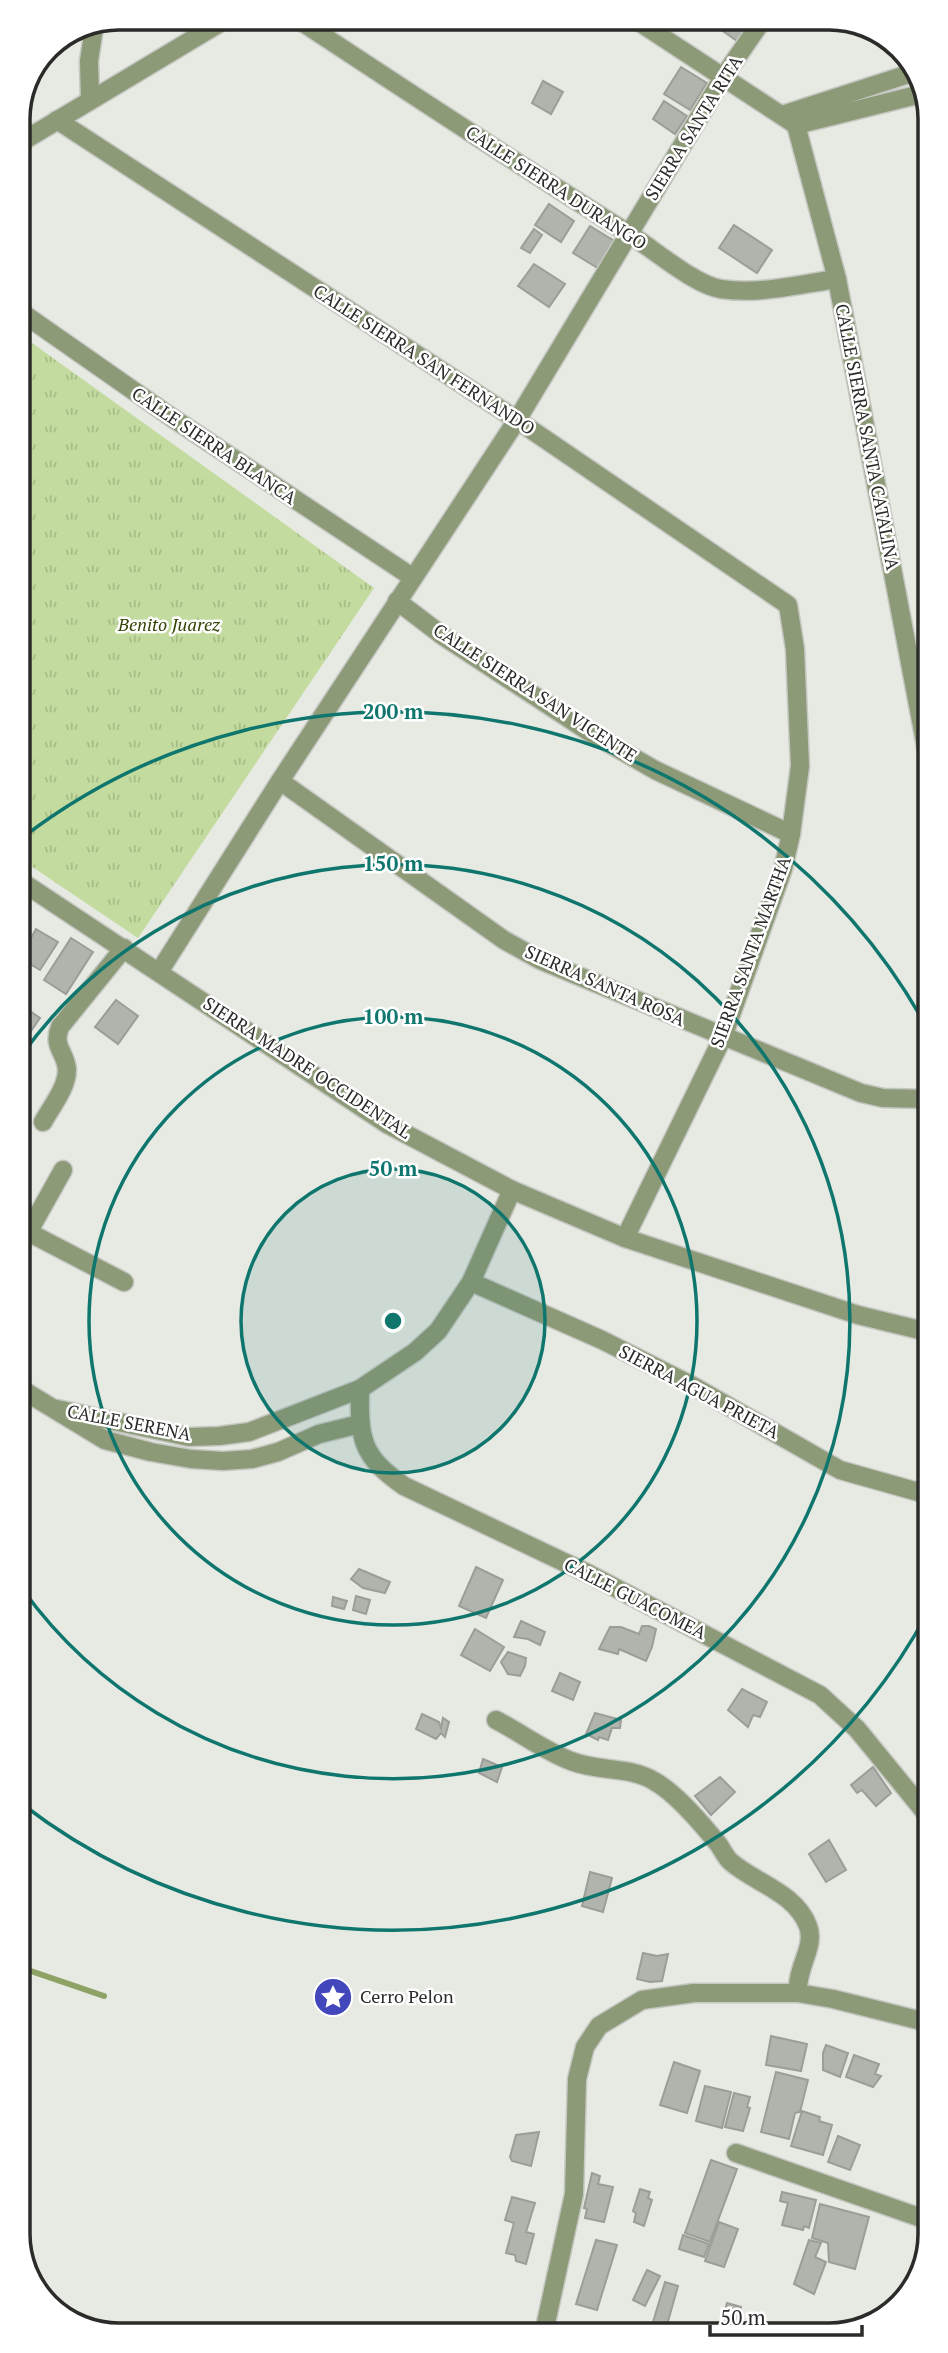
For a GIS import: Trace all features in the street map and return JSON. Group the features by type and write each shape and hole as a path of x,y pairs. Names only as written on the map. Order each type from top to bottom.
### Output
{"street":[{"path":"30,134 208,30"},
{"name":"CALLE SIERRA DURANGO","path":"314,30 687,274 719,289 764,289 837,279"},
{"path":"652,30 789,120 915,95"},
{"name":"SIERRA SANTA RITA","path":"159,972 412,577 517,420 724,76 756,30"},
{"path":"90,99 89,61 93,34"},
{"path":"789,120 907,75"},
{"name":"CALLE SIERRA SAN FERNANDO","path":"57,120 517,420 789,605"},
{"name":"CALLE SIERRA SANTA CATALINA","path":"789,120 837,279 918,705"},
{"name":"CALLE SIERRA BLANCA","path":"30,318 341,533 412,577"},
{"name":"CALLE SIERRA SAN VICENTE","path":"397,601 443,636 591,733 655,770 791,834"},
{"name":"SIERRA SANTA MARTHA","path":"625,1238 723,1037 783,869 791,834 800,766 800,723 793,623 789,605"},
{"name":"SIERRA SANTA ROSA","path":"280,781 504,940 540,960 861,1093 883,1098 918,1099"},
{"name":"SIERRA MADRE OCCIDENTAL","path":"30,887 387,1124 512,1190 625,1238 858,1315 918,1330"},
{"path":"43,1122 67,1072 57,1041 59,1030 124,948"},
{"path":"30,1229 63,1170"},
{"name":"CALLE SERENA","path":"57,1409 189,1437 219,1436 249,1432 360,1389 415,1352 438,1331 471,1282 512,1190"},
{"path":"30,1243 124,1282"},
{"name":"SIERRA AGUA PRIETA","path":"471,1282 602,1340 693,1385 840,1470 918,1492"},
{"name":"CALLE GUACOMEA","path":"360,1389 360,1424 369,1455 382,1471 404,1486 589,1574 820,1695 857,1729 918,1804"},
{"name":"CALLE SERENA","path":"30,1394 105,1440 191,1459 252,1459 278,1452 319,1434 360,1424"},
{"path":"496,1720 572,1761 630,1772 656,1782 684,1807 730,1861 787,1899 808,1926 811,1938 799,1973 798,1993"},
{"path":"546,2323 574,2194 577,2079 585,2047 599,2026 642,2000 694,1993 798,1993 833,1998 918,2020"},
{"path":"736,2153 918,2217"}],"green space":[{"name":"Benito Juarez","path":"30,342 374,588 138,938 30,865"}],"building":[{"path":"721,30 749,30 740,43"},
{"path":"681,67 707,83 690,110 664,94"},
{"path":"543,81 563,92 551,114 532,103"},
{"path":"664,101 687,116 675,134 653,119"},
{"path":"549,204 574,221 561,242 535,225"},
{"path":"734,225 772,250 757,273 719,248"},
{"path":"590,226 621,245 604,272 573,253"},
{"path":"534,229 542,235 530,253 521,248"},
{"path":"534,264 565,284 549,307 518,286"},
{"path":"36,929 58,942 40,970 30,964 30,940"},
{"path":"71,938 93,952 66,994 44,980"},
{"path":"116,1000 138,1016 118,1044 95,1027"},
{"path":"30,1011 40,1018 30,1032"},
{"path":"476,1567 503,1580 486,1618 459,1606"},
{"path":"359,1569 390,1582 385,1593 363,1588 351,1579"},
{"path":"356,1596 370,1600 366,1614 353,1610"},
{"path":"333,1597 347,1601 344,1609 332,1606"},
{"path":"521,1621 545,1632 540,1645 528,1639 514,1637"},
{"path":"642,1626 656,1629 646,1661 619,1649 618,1654 599,1649 610,1627 621,1627 639,1634"},
{"path":"475,1629 504,1647 490,1671 461,1655"},
{"path":"508,1652 526,1658 520,1676 508,1674 501,1662"},
{"path":"560,1673 580,1682 573,1700 552,1691"},
{"path":"742,1689 767,1702 760,1717 753,1715 748,1727 728,1710"},
{"path":"595,1713 621,1720 620,1728 612,1728 608,1740 599,1737 598,1740 586,1734"},
{"path":"422,1714 439,1722 441,1728 443,1718 449,1722 445,1737 441,1733 436,1739 416,1729"},
{"path":"483,1759 502,1767 497,1782 479,1773"},
{"path":"873,1767 891,1793 876,1806 862,1790 857,1793 851,1785"},
{"path":"720,1777 735,1792 711,1815 695,1796"},
{"path":"829,1840 846,1870 826,1882 809,1854"},
{"path":"590,1872 612,1878 603,1912 582,1906"},
{"path":"643,1953 657,1956 668,1954 662,1981 637,1979"},
{"path":"771,2036 807,2044 801,2071 766,2065"},
{"path":"826,2045 848,2053 840,2077 823,2070"},
{"path":"854,2055 879,2064 875,2074 881,2076 873,2087 846,2077"},
{"path":"674,2062 700,2071 687,2113 660,2105"},
{"path":"776,2072 808,2080 800,2112 795,2113 789,2139 761,2132"},
{"path":"705,2086 731,2092 722,2128 696,2121"},
{"path":"734,2093 750,2097 747,2107 750,2108 743,2131 725,2127"},
{"path":"802,2111 820,2117 819,2121 832,2125 823,2155 791,2146"},
{"path":"539,2132 531,2166 512,2161 510,2157 516,2135"},
{"path":"838,2136 860,2145 850,2170 828,2162"},
{"path":"711,2160 737,2169 710,2242 685,2233"},
{"path":"592,2173 600,2176 598,2184 613,2187 604,2222 585,2218 587,2209 584,2208"},
{"path":"640,2189 650,2192 648,2198 652,2200 644,2226 634,2222 636,2213 633,2211"},
{"path":"782,2192 816,2200 809,2228 804,2226 803,2230 782,2225 788,2203 780,2201"},
{"path":"512,2197 535,2203 526,2232 534,2234 526,2264 516,2261 515,2255 506,2253 514,2223 505,2220"},
{"path":"820,2204 869,2217 855,2269 829,2262 828,2243 812,2238"},
{"path":"719,2222 738,2229 724,2267 705,2261"},
{"path":"683,2235 709,2244 704,2257 679,2249"},
{"path":"596,2240 617,2245 597,2310 576,2304"},
{"path":"809,2240 821,2243 815,2257 826,2262 814,2294 794,2284"},
{"path":"647,2270 660,2276 645,2306 633,2300"},
{"path":"665,2282 678,2286 668,2323 653,2323"},
{"path":"727,2303 741,2307 736,2323 721,2323"}],"waterway":[{"path":"30,1971 104,1996"}],"place":[{"name":"Cerro Pelon","path":"333,1997"}]}
